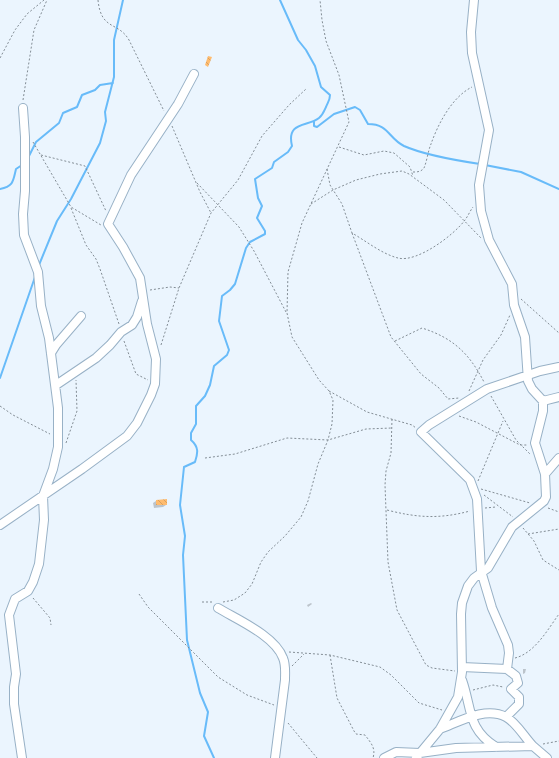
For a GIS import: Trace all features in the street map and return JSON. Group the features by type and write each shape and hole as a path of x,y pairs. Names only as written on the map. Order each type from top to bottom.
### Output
{"street":[{"path":"418,755 449,717 458,697 462,673 462,603 468,586 481,572 488,568 512,527 544,501 546,497 545,474 536,444 543,411 543,401 532,389 527,376 526,341 514,305 510,277 489,240 481,211 479,185 489,130 472,53 471,32 474,0"},
{"path":"0,525 128,436 137,423 154,384 156,359 147,324 143,291 134,264 110,230 108,224 109,219 140,160 168,119 194,74"},
{"path":"22,758 14,704 16,674 9,615 15,599 28,591 39,564 44,520 43,496 61,447 56,385 41,306 38,272 34,258 25,242 24,235 23,214 25,191 25,137 23,108"},
{"path":"56,385 75,374 104,351 121,332 136,321 143,291"},
{"path":"51,354 56,345 81,316"},
{"path":"507,669 509,660 508,645 492,608 481,572 477,489 470,480 421,432 429,425 450,413 465,399 488,389 559,367"},
{"path":"543,401 559,397"},
{"path":"545,474 559,458"},
{"path":"219,604 265,637 277,648 283,658 286,667 285,680 275,758"},
{"path":"462,673 507,669"},
{"path":"506,717 519,704 519,697 511,689 517,685 518,680 507,669"},
{"path":"462,673 472,716 478,732 485,740 496,747"},
{"path":"440,729 472,716 492,714 506,717 533,746 547,758"},
{"path":"384,758 396,752 418,755 456,748 533,746"}],"path":[{"path":"0,58 15,30 27,14 44,0"},
{"path":"23,108 23,95 34,30 47,0"},
{"path":"98,0 99,8 104,20 126,34 168,119 211,213"},
{"path":"202,602 219,604 234,600 245,593 252,584 261,562 268,552 285,536 301,517 308,502 318,464 328,440 333,411 333,400 329,391 319,380 292,337 287,313 288,272 302,223 346,130 349,116 339,75 326,41 320,0"},
{"path":"413,172 418,172 424,168 436,132 458,97 479,84"},
{"path":"161,344 179,288 216,204 238,180 262,136 289,105 306,89"},
{"path":"32,139 71,207 86,245 96,259 100,268 136,374 154,384"},
{"path":"338,147 364,155 390,151 401,158 410,167 413,172 413,177"},
{"path":"41,155 85,166 89,171 109,219"},
{"path":"327,169 330,185 342,204 394,342 412,361 421,374 438,388 448,399 465,399 478,370 492,346 501,335 514,305"},
{"path":"310,205 333,190 356,180 393,171 402,171 413,177 444,200 484,241"},
{"path":"196,183 239,227 254,251 287,313"},
{"path":"352,233 398,258 408,259 417,256 439,243 465,220 473,206"},
{"path":"71,207 110,230"},
{"path":"143,291 160,287 179,288"},
{"path":"513,292 559,333"},
{"path":"394,342 422,328 438,333 452,340 464,352 478,370 503,420 520,444 532,456"},
{"path":"0,406 13,415 49,433 61,447 77,411 75,374"},
{"path":"329,391 367,412 412,425 421,432"},
{"path":"450,413 476,422 497,434 520,444 536,444"},
{"path":"392,419 391,453 386,471 386,510 388,562 397,610 406,630 426,665 432,668 462,673"},
{"path":"503,420 477,489 559,512"},
{"path":"206,458 234,454 287,438 328,440 366,429 392,428"},
{"path":"386,510 424,517 447,517 478,509 498,507"},
{"path":"528,534 559,529"},
{"path":"28,591 50,618 51,625"},
{"path":"139,594 148,607 218,677 247,695 274,704 281,715 317,758"},
{"path":"509,660 519,657 533,647 559,614"},
{"path":"277,648 288,652 330,655 380,667 391,675 419,703 440,709 449,717"},
{"path":"285,680 294,663 304,654"},
{"path":"330,655 335,676 337,698 356,734 365,735 373,745 375,749 374,758"},
{"path":"466,692 493,686 511,689"},
{"path":"533,746 559,740"}],"building":[{"path":"208,56 212,57 208,67 205,65"},
{"path":"167,499 167,505 156,505 156,500"}],"waterway":[{"path":"39,265 57,221 71,199 100,143 106,121 105,112 114,77 114,40 123,0"},
{"path":"214,758 204,736 208,712 200,693 187,640 183,555 185,536 180,505 184,467 195,462 197,456 197,448 191,440 191,433 196,424 196,406 205,396 210,385 214,366 227,355 229,350 219,321 222,296 235,284 246,248 250,242 265,234 265,231 257,218 262,206 258,198 255,179 272,168 274,162 288,152 292,146 292,132 299,126 314,121 320,117 330,97 330,95 321,87 315,66 306,50 298,40 280,0"},
{"path":"28,158 36,142 59,123 63,113 77,107 82,95 95,90 100,85 113,83"},
{"path":"314,122 314,126 317,127 334,114 355,107 360,110 368,124 380,126 404,146 452,159 480,164"},
{"path":"0,189 10,185 16,169 22,165"},
{"path":"485,165 521,172 559,189"},
{"path":"0,378 35,277"}]}
